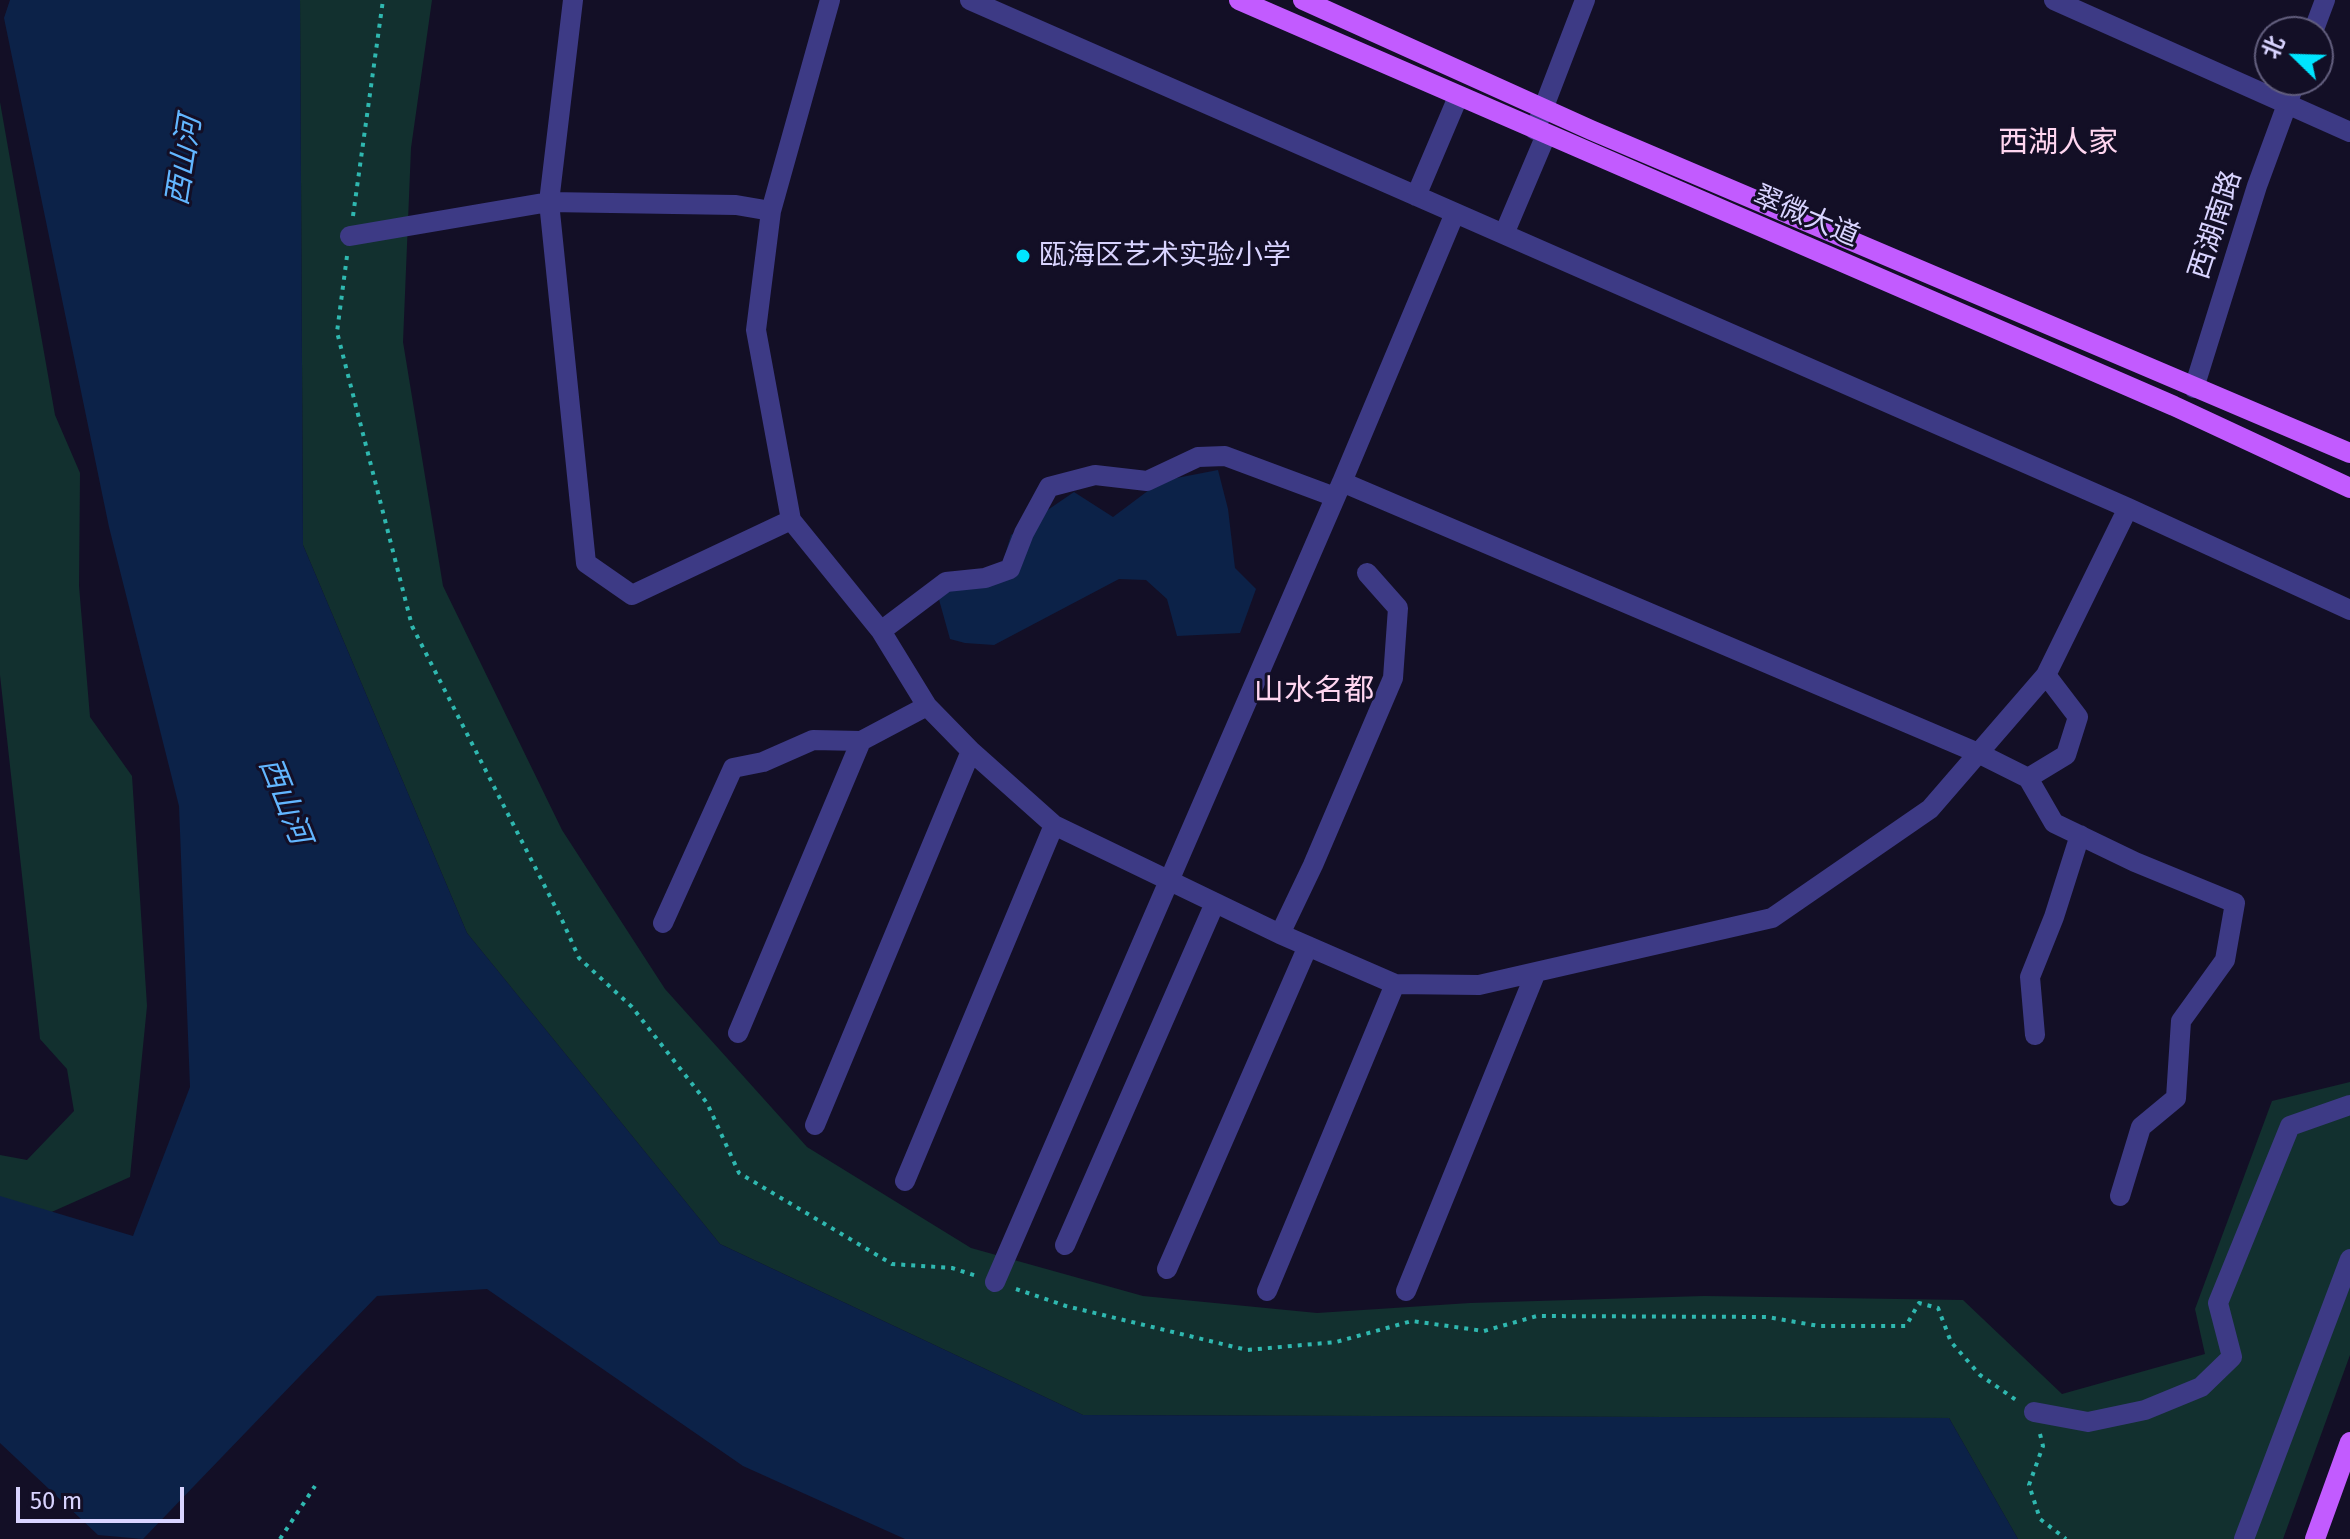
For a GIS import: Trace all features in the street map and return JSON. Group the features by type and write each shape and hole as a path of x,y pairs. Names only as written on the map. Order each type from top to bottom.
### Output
{"main road":[{"name":"翠微大道","path":"1239,0 2174,406 2350,488"},
{"name":"翠微大道","path":"1303,0 1543,108 2350,453"},
{"path":"2315,1539 2350,1442"}],"street":[{"path":"573,0 549,202 586,563 632,595 791,520"},
{"path":"830,0 771,211 756,330 791,520 881,631 927,706 971,751 1054,825 1280,934 1395,984 1479,985 1772,918 1930,809 2046,675 2128,508"},
{"path":"970,0 2128,508 2350,610"},
{"path":"1504,234 1541,132 1543,108 1585,0"},
{"path":"2054,0 2350,132"},
{"name":"西湖南路","path":"2194,388 2257,186 2290,96"},
{"path":"1416,196 1458,97"},
{"path":"350,236 549,202 736,205 771,211"},
{"path":"995,1282 1455,213"},
{"path":"881,631 946,582 985,578 1010,569 1024,533 1049,487 1095,475 1147,481 1198,457 1225,456 1338,490 1978,753 2028,778 2054,823 2235,903 2225,960 2181,1021 2176,1098 2141,1127 2120,1196"},
{"path":"1280,934 1393,678 1398,608 1367,573"},
{"path":"2028,778 2066,755 2078,717 2046,675"},
{"path":"663,923 733,768 763,762 813,740 861,741 927,706"},
{"path":"738,1033 861,741"},
{"path":"815,1125 971,751"},
{"path":"905,1181 1054,825"},
{"path":"2035,1035 2030,977 2054,917 2080,835"},
{"path":"1065,1245 1215,903"},
{"path":"1167,1269 1308,946"},
{"path":"1406,1291 1536,972"},
{"path":"1267,1291 1395,984"},
{"path":"2034,1412 2088,1422 2145,1410 2201,1387 2232,1357 2218,1303 2290,1126 2350,1105"},
{"path":"2244,1539 2350,1259"}],"path":[{"path":"383,0 337,332 412,626 579,958 632,1007 707,1103 739,1173 892,1264 952,1268 1066,1306 1247,1350 1336,1342 1412,1321 1484,1331 1537,1316 1767,1317 1819,1326 1906,1326 1919,1303 1938,1308 1951,1342 1980,1375 2034,1412 2043,1446 2029,1485 2040,1519 2066,1539"},
{"path":"280,1539 315,1486"}],"green space":[{"path":"300,0 432,0 411,148 403,342 443,586 562,830 665,989 807,1147 971,1248 1143,1296 1317,1313 1470,1303 1704,1296 1963,1300 2062,1394 2205,1354 2195,1309 2272,1101 2350,1082 2350,1355 2283,1539 2018,1539 1949,1418 1083,1415 720,1244 467,933 303,545"},
{"path":"0,102 55,415 80,473 79,586 90,717 132,776 147,1006 130,1177 27,1223 0,1214 0,1155 27,1160 74,1111 67,1069 40,1039 0,675"}],"water":[{"name":"西山河","path":"10,0 300,0 303,545 467,933 720,1244 1083,1415 1949,1418 2018,1539 905,1539 743,1466 487,1289 377,1296 143,1539 98,1535 0,1443 0,1196 133,1236 190,1087 179,806 109,527 4,18"},
{"path":"1218,470 1228,509 1235,568 1256,589 1240,633 1177,636 1167,599 1146,580 1119,579 994,645 950,639 938,596 1001,568 1011,535 1074,492 1113,517 1161,481"}],"place":[{"name":"瓯海区艺术实验小学","path":"1023,256"}],"district":[{"name":"西湖人家","path":"2058,144"},
{"name":"山水名都","path":"1314,692"}]}
